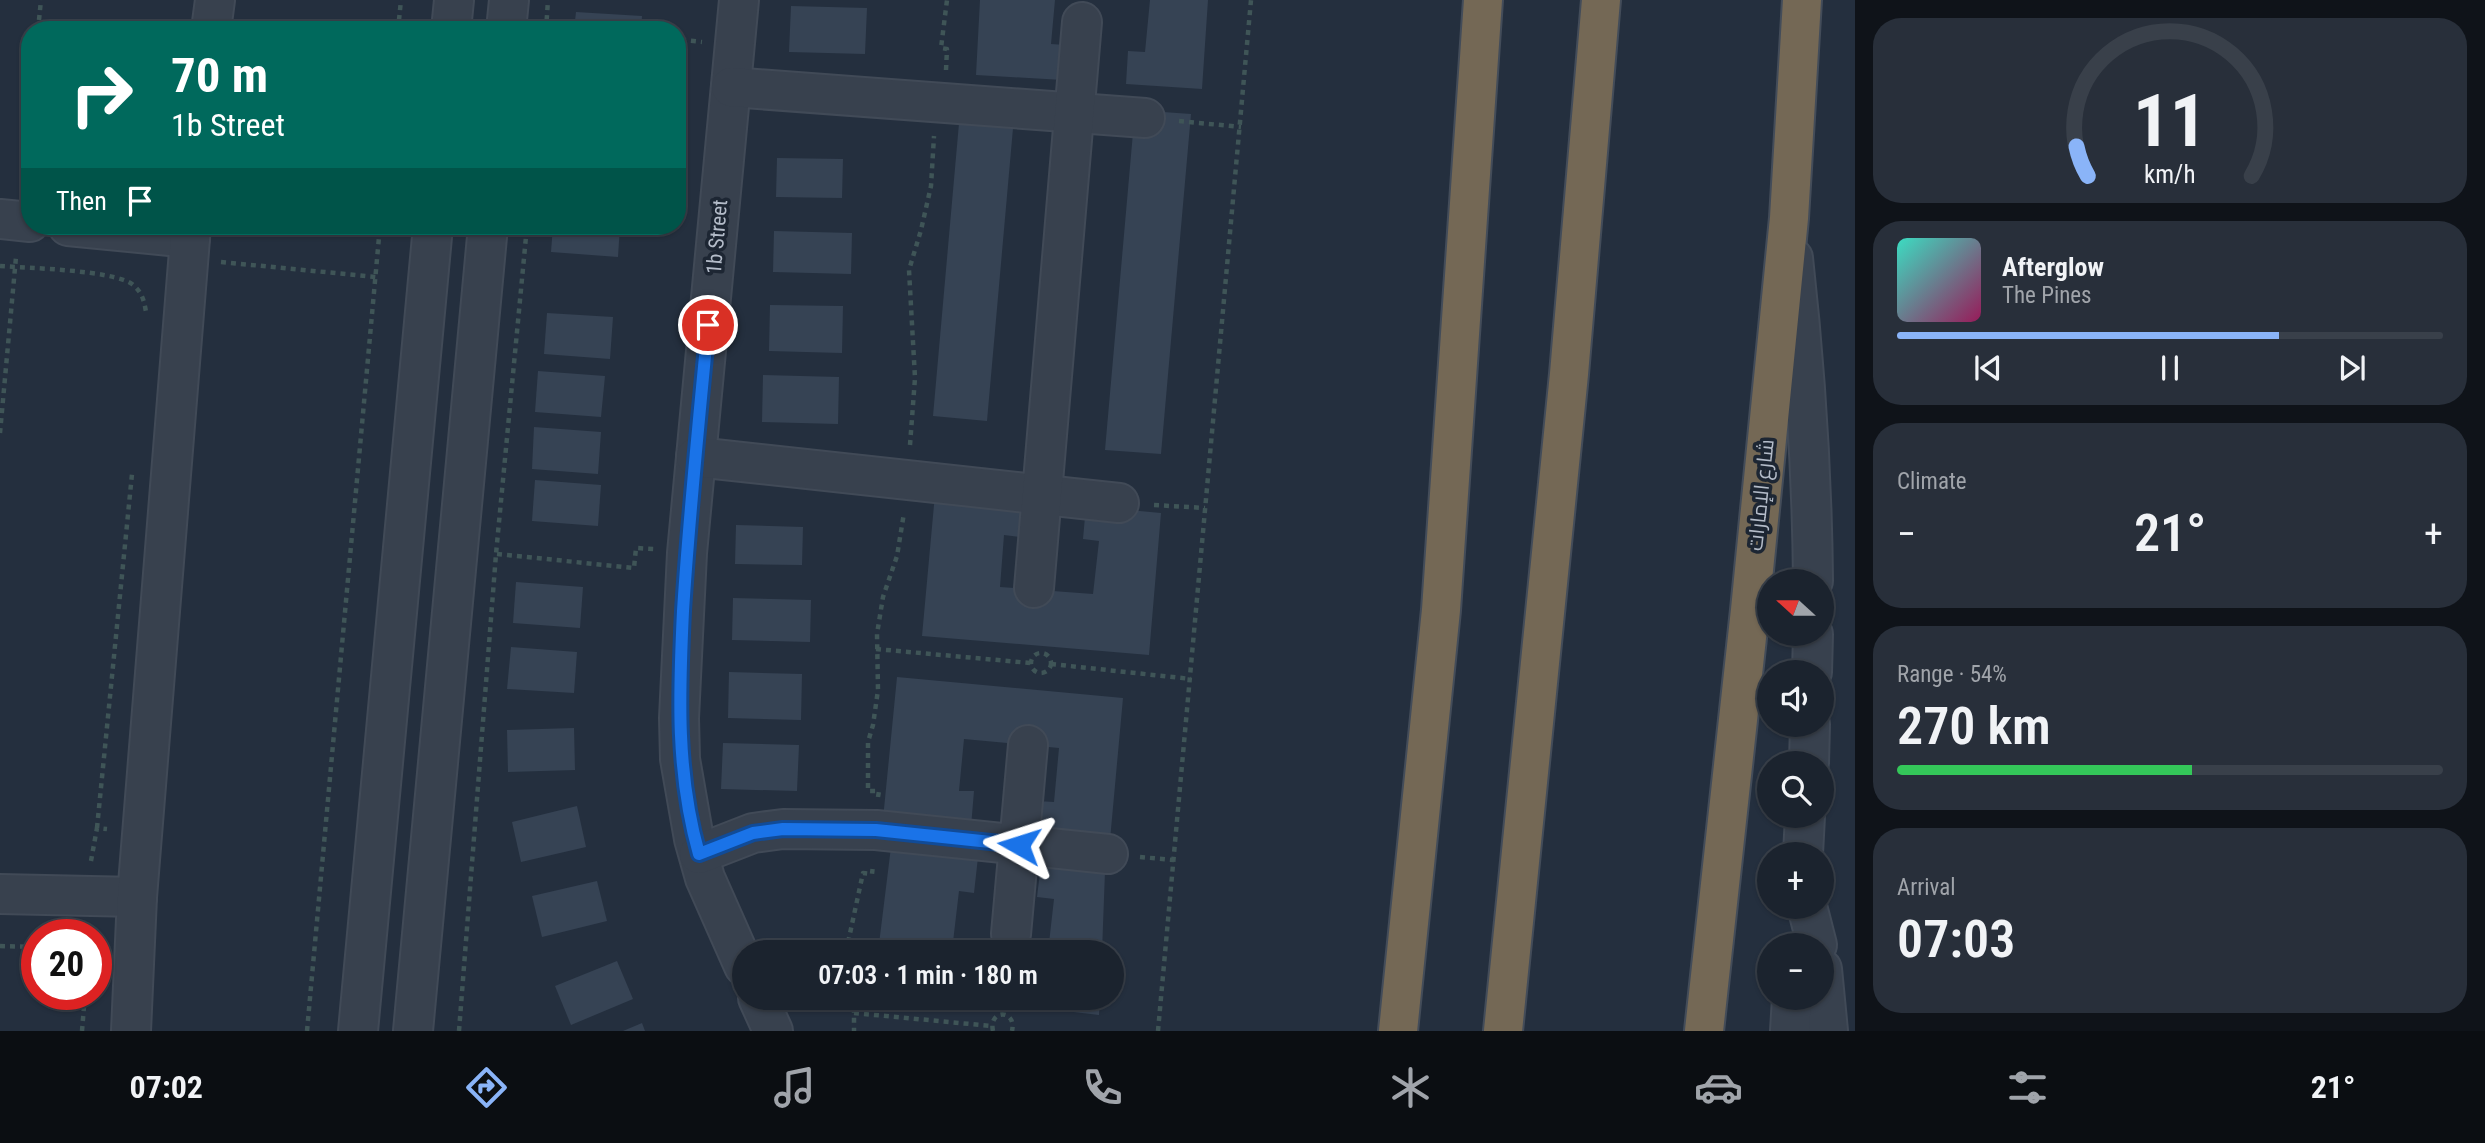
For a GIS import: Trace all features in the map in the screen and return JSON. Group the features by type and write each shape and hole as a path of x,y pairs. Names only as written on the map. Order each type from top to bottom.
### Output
{"highway":[{"path":"1398,1031 1441,610 1483,0"},
{"path":"1503,1031 1569,374 1601,0"},
{"name":"شارع الإمارات","path":"1704,1031 1789,218 1802,0"}],"street":[{"path":"213,21 215,0"},
{"path":"453,21 454,0"},
{"path":"507,21 509,0"},
{"name":"1b Street","path":"732,940 705,878 686,799 680,759 680,677 687,552 739,0"},
{"path":"1034,587 1082,22"},
{"path":"731,87 1145,118"},
{"path":"1789,218 1807,408 1813,569"},
{"path":"131,1031 142,831 200,242 142,235"},
{"path":"358,1031 432,235"},
{"path":"413,1031 487,235"},
{"path":"696,457 1119,503"},
{"path":"1011,934 1028,746"},
{"path":"699,854 753,833 783,829 876,830 1108,854"},
{"path":"0,894 137,897"},
{"path":"763,1010 773,1031"},
{"path":"1790,1031 1791,1010"},
{"path":"1826,1010 1828,1031"}],"path":[{"path":"39,21 41,0"},
{"path":"399,21 401,0"},
{"path":"547,21 548,0"},
{"path":"1158,1031 1251,0"},
{"path":"1145,118 1241,127"},
{"path":"0,433 21,189"},
{"path":"307,1031 379,235"},
{"path":"458,1031 496,554 526,235"},
{"path":"200,242 376,277"},
{"path":"0,266 111,276 131,283 144,297 147,323"},
{"path":"88,864 94,859 132,473"},
{"path":"1119,503 1205,509"},
{"path":"496,554 634,568 636,548 687,552"},
{"path":"876,649 1030,663"},
{"path":"1038,653 1045,654 1051,664 1049,670 1043,674 1031,669 1030,663 1038,653"},
{"path":"1051,664 1191,679"},
{"path":"97,828 142,831"},
{"path":"0,946 21,947"},
{"path":"82,1031 84,1010"},
{"path":"854,1010 854,1031"},
{"path":"854,1013 992,1028 993,1019 1005,1015 1014,1025 1012,1031"}],"building":[{"path":"980,0 1055,0 1051,44 1065,45 1063,80 976,75"},
{"path":"1150,0 1208,0 1202,89 1126,84 1128,51 1145,52"},
{"path":"791,6 867,8 865,54 789,52"},
{"path":"576,12 642,16 642,21 575,21"},
{"path":"1135,110 1191,114 1161,454 1105,450"},
{"path":"960,112 1014,117 987,421 933,416"},
{"path":"777,158 843,159 842,198 776,197"},
{"path":"774,231 852,233 851,274 773,272"},
{"path":"552,235 619,235 618,257 551,252"},
{"path":"770,305 843,306 842,353 769,351"},
{"path":"547,313 613,317 610,359 544,354"},
{"path":"538,371 605,376 601,417 535,412"},
{"path":"763,375 839,377 838,424 762,422"},
{"path":"534,427 601,432 598,474 532,469"},
{"path":"535,480 601,485 598,526 532,521"},
{"path":"935,494 1022,501 1019,537 1004,535 1000,587 1093,594 1099,541 1083,539 1086,506 1161,513 1149,655 922,636"},
{"path":"736,525 803,527 802,565 735,564"},
{"path":"516,582 583,587 580,628 513,623"},
{"path":"733,598 811,600 810,642 732,640"},
{"path":"511,647 577,652 574,693 507,689"},
{"path":"729,672 802,674 801,720 728,718"},
{"path":"897,677 1123,698 1110,840 1034,833 1037,801 1054,802 1059,748 964,739 959,791 974,791 971,827 883,819"},
{"path":"574,728 575,770 508,772 507,730"},
{"path":"723,743 799,745 797,791 721,789"},
{"path":"577,806 586,847 521,862 512,822"},
{"path":"891,847 978,857 974,893 959,891 953,940 879,940"},
{"path":"1041,864 1105,871 1102,940 1049,940 1054,899 1037,897"},
{"path":"597,881 607,921 542,937 532,896"},
{"path":"617,961 633,999 571,1025 555,986"},
{"path":"1056,1010 1099,1010 1099,1015"},
{"path":"642,1023 645,1031 623,1031"}],"route":[{"path":"708,325 687,552 679,718 680,759 699,854 753,833 783,829 876,830 1019,845"}]}
